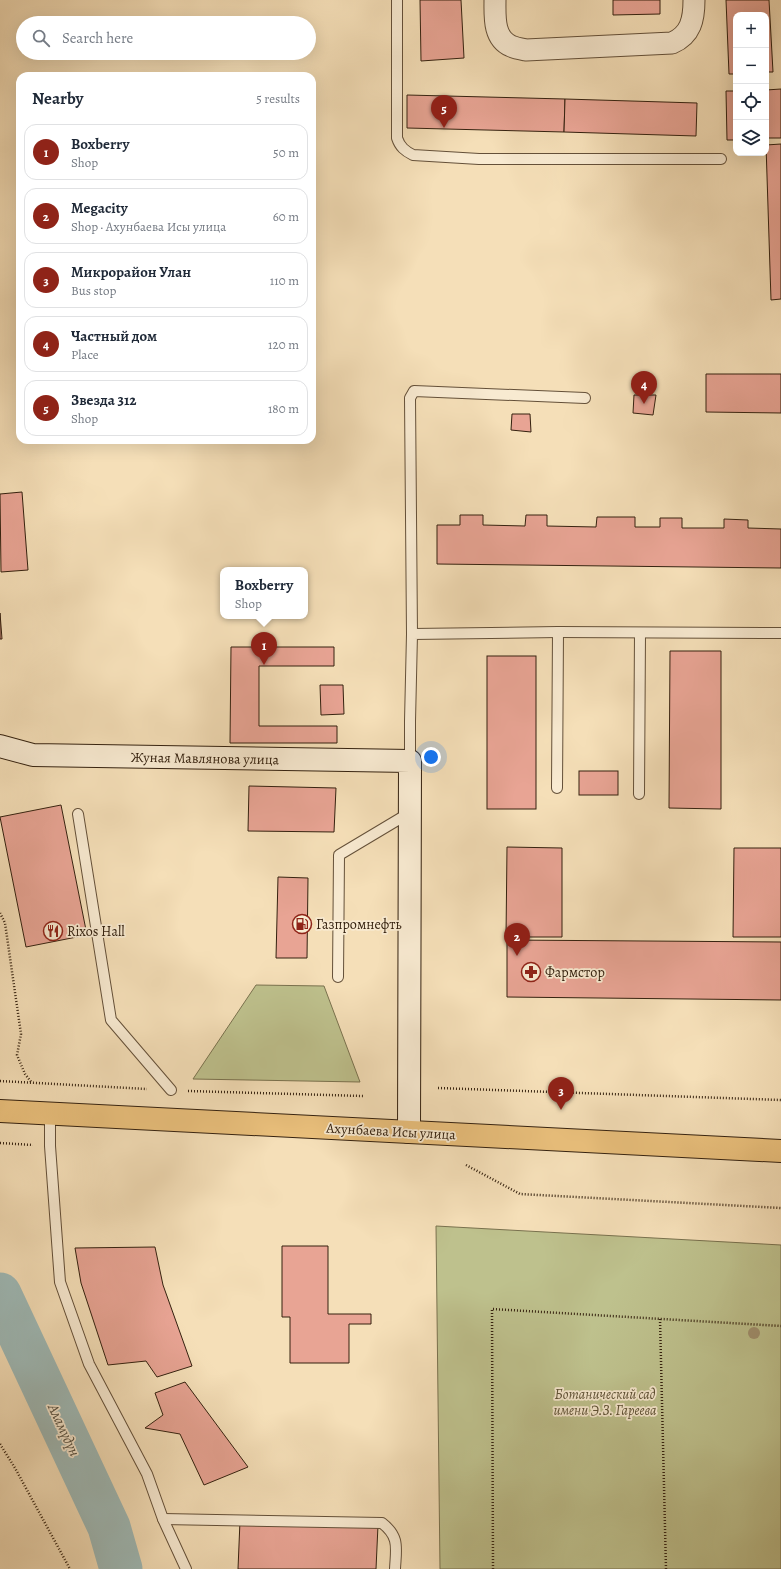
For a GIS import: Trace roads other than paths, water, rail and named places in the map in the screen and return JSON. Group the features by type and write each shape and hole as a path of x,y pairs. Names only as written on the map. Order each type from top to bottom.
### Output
{"main road":[{"name":"Ахунбаева Исы улица","path":"0,1111 781,1151"}],"street":[{"path":"495,0 495,23 498,33 510,46 526,50 672,42 681,39 692,22 694,0"},
{"name":"Жуная Мавлянова улица","path":"0,746 33,755 410,761"},
{"path":"409,1132 410,761"}],"lane":[{"path":"397,0 397,138 399,145 406,152 413,155 479,159 722,159"},
{"path":"410,761 412,634 411,395 414,391 585,398"},
{"path":"412,634 558,632 781,633"},
{"path":"557,788 558,632"},
{"path":"639,794 640,633"},
{"path":"338,977 339,855 411,812"},
{"path":"78,814 111,1020 172,1090"},
{"path":"43,1113 50,1146 60,1282 89,1364 147,1474 163,1519 186,1569"},
{"path":"163,1519 382,1523 391,1530 396,1540 395,1569"}],"waterway":[{"name":"Аламүдүн","path":"0,1294 109,1527 121,1569"}],"place":[{"name":"Звезда 312","path":"444,128"},
{"name":"Частный дом","path":"644,404"},
{"name":"Boxberry","path":"264,665"},
{"name":"Газпромнефть","path":"302,924"},
{"name":"Rixos Hall","path":"53,931"},
{"name":"Megacity","path":"517,956"},
{"name":"Фармстор","path":"531,972"},
{"name":"Микрорайон Улан","path":"561,1110"}],"park label":[{"name":"Ботанический сад имени Э.З. Гареева","path":"605,1402"}]}
